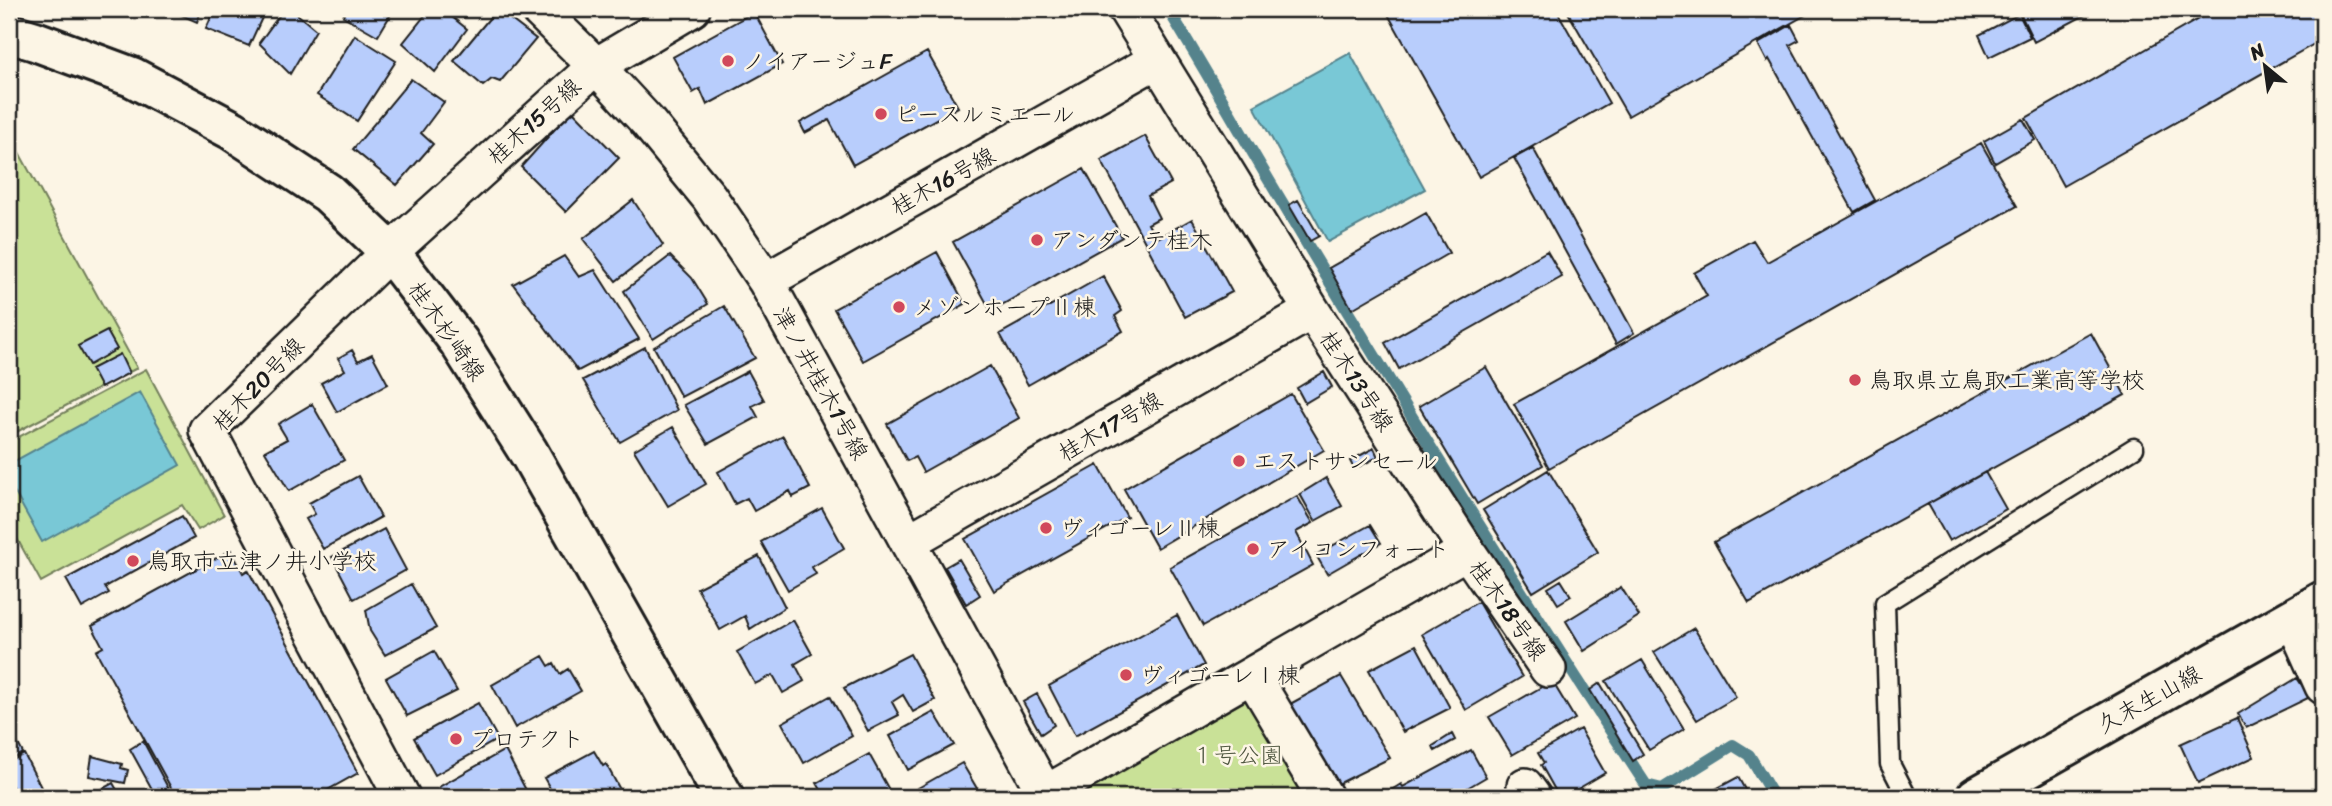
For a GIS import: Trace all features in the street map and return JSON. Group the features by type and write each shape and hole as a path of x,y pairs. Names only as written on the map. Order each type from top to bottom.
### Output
{"street":[{"name":"津ノ井桂木1号線","path":"538,9 646,120 709,197 766,281 1046,796"},
{"name":"桂木15号線","path":"390,252 596,66 692,9"},
{"name":"桂木13号線","path":"1126,9 1312,311 1467,551"},
{"name":"桂木杉崎線","path":"9,33 132,77 232,130 328,193 390,252 458,342 529,453 724,797"},
{"name":"桂木16号線","path":"766,281 1157,60"},
{"name":"桂木20号線","path":"390,252 207,430 402,797"},
{"name":"桂木17号線","path":"908,542 1312,311"},
{"name":"桂木18号線","path":"1467,551 1548,669"},
{"path":"1046,796 1467,551"},
{"path":"2308,610 2323,686"},
{"name":"久末生山線","path":"1976,797 2308,610"},
{"path":"1252,675 1325,797"}],"lane":[{"path":"1907,797 1890,764 1885,603 2134,449"}],"green space":[{"path":"9,134 137,368 9,436"},
{"path":"146,369 224,515 198,530 182,505 41,582 9,524 9,442"},
{"name":"１号公園","path":"1254,696 1309,797 1087,797 1089,788"}],"water":[{"path":"1350,53 1425,189 1328,242 1254,106"},
{"path":"140,392 180,465 42,542 9,482 9,464"}],"building":[{"path":"168,9 202,9 197,22"},
{"path":"215,9 266,9 249,46 206,29"},
{"path":"284,9 291,9 316,30 290,74 259,43"},
{"path":"347,9 394,9 378,36 343,16"},
{"path":"430,9 442,9 467,29 435,72 403,43"},
{"path":"497,9 536,39 500,82 492,79 483,86 454,61"},
{"path":"1385,9 1556,9 1609,103 1479,177"},
{"path":"1566,9 1816,9 1628,116"},
{"path":"2018,9 2085,9 2087,14 2034,42"},
{"path":"2216,9 2323,9 2323,39 2063,186 2026,118"},
{"name":"ノイアージュF","path":"754,12 782,64 707,105 700,89 693,93 673,57"},
{"path":"2019,14 2030,37 1989,57 1979,35"},
{"path":"1791,25 1799,40 1790,45 1875,200 1854,212 1769,59 1767,61 1758,44"},
{"path":"355,35 396,61 357,121 317,95"},
{"name":"ピースルミエール","path":"927,52 958,107 853,165 829,120 805,133 800,123"},
{"path":"411,79 444,102 421,133 433,144 397,185 353,149"},
{"path":"572,110 619,158 566,212 521,167"},
{"path":"2023,119 2035,140 1995,163 1984,141"},
{"path":"1145,136 1171,183 1148,196 1159,218 1148,224 1156,239 1192,219 1232,292 1185,317 1101,160"},
{"path":"1981,143 2017,206 1549,468 1514,404 1707,296 1694,273 1753,240 1767,262"},
{"path":"1533,148 1634,333 1616,344 1514,158"},
{"name":"アンダンテ桂木","path":"1084,169 1122,237 991,311 953,242"},
{"path":"633,200 663,245 616,281 583,239"},
{"path":"1298,200 1319,236 1310,241 1289,205"},
{"path":"1426,213 1449,253 1352,309 1329,268"},
{"path":"1547,251 1562,277 1399,369 1385,343"},
{"name":"メゾンホープⅡ棟","path":"937,252 965,304 863,361 834,309"},
{"path":"564,256 579,277 595,270 639,339 578,371 513,284"},
{"path":"670,256 692,278 708,304 653,339 624,291"},
{"path":"1103,276 1122,311 1115,316 1123,331 1028,385 1000,334"},
{"path":"724,306 755,358 681,397 654,347"},
{"path":"107,331 117,349 89,365 78,346"},
{"path":"2091,333 2125,395 1749,603 1714,542"},
{"path":"645,347 677,410 620,442 583,380"},
{"path":"352,350 358,361 372,354 388,384 337,412 321,383 345,370 338,358"},
{"path":"120,354 129,373 101,388 91,369"},
{"path":"990,366 1019,418 923,472 915,457 907,461 887,424"},
{"path":"1486,367 1543,465 1477,504 1419,406"},
{"path":"748,371 764,400 752,406 758,417 708,444 684,405"},
{"path":"1324,372 1332,387 1305,403 1297,388"},
{"name":"エストサンセール","path":"1291,394 1324,450 1157,548 1124,489"},
{"path":"312,404 344,460 289,491 265,451 287,439 278,424"},
{"path":"673,427 706,484 668,506 634,450"},
{"path":"783,436 810,488 793,497 790,491 754,511 747,498 735,504 718,472"},
{"path":"1374,448 1378,457 1354,469 1350,461"},
{"name":"ヴィゴーレⅡ棟","path":"1098,465 1127,517 994,591 965,539"},
{"path":"1548,470 1598,552 1533,592 1483,510"},
{"path":"1985,472 2006,509 1949,541 1928,504"},
{"path":"358,476 381,517 323,549 306,519 315,514 309,503"},
{"path":"1326,478 1342,506 1315,521 1300,494"},
{"name":"アイコンフォート","path":"1297,496 1313,523 1296,532 1313,565 1203,626 1170,567"},
{"path":"822,508 844,548 812,567 816,574 788,590 761,542"},
{"path":"182,516 194,538 105,587 109,593 82,608 66,579"},
{"path":"1370,525 1381,543 1327,574 1316,555"},
{"path":"384,529 406,570 354,599 332,557"},
{"path":"231,550 243,573 248,570 358,773 315,797 176,797 96,651 103,647 92,626"},
{"path":"759,556 785,607 750,629 745,616 720,630 697,588"},
{"path":"959,559 980,595 966,604 945,567"},
{"path":"1561,580 1571,596 1558,604 1548,588"},
{"path":"411,584 436,628 385,655 370,631 366,610"},
{"path":"1621,587 1639,616 1584,651 1566,621"},
{"path":"1478,602 1522,677 1466,710 1422,634"},
{"name":"ヴィゴーレⅠ棟","path":"1177,615 1204,665 1075,736 1049,686"},
{"path":"793,620 812,654 795,664 804,681 783,693 773,675 755,684 737,652"},
{"path":"1694,628 1736,697 1697,720 1654,652"},
{"path":"1416,645 1450,708 1403,732 1369,670"},
{"path":"434,651 457,691 407,716 386,678"},
{"path":"910,654 935,700 913,712 903,695 892,702 899,715 868,731 844,688"},
{"path":"543,656 549,666 554,663 560,674 568,669 581,691 515,728 492,685"},
{"path":"1642,660 1684,729 1649,750 1606,681"},
{"path":"1341,676 1390,758 1328,789 1281,709"},
{"path":"2297,678 2310,697 2246,728 2238,714"},
{"path":"1552,681 1575,719 1512,755 1489,717"},
{"path":"1600,683 1643,754 1633,761 1590,690"},
{"path":"1037,694 1054,725 1041,734 1023,702"},
{"path":"830,696 852,736 804,763 782,723"},
{"name":"プロテクト","path":"478,703 498,739 435,775 414,738"},
{"path":"934,712 954,745 908,770 890,736"},
{"path":"2237,718 2254,757 2198,783 2180,744"},
{"path":"9,727 23,753 9,761"},
{"path":"1580,729 1605,773 1564,797 1559,797 1541,765 1544,763 1538,753"},
{"path":"1452,734 1455,740 1435,751 1433,746"},
{"path":"143,741 173,797 136,797 152,789 130,749"},
{"path":"505,750 527,792 517,797 444,797 439,787"},
{"path":"1471,750 1486,777 1457,794 1459,797 1380,797 1401,784 1403,787"},
{"path":"594,751 603,766 606,764 624,797 555,797 544,778"},
{"path":"24,754 46,797 18,797 9,781 9,762"},
{"path":"869,754 893,797 825,797 817,783"},
{"path":"92,756 122,764 121,768 128,770 125,783 89,776"},
{"path":"962,763 982,797 914,797 911,792"},
{"path":"1738,777 1749,797 1701,797"},
{"path":"113,783 121,797 87,797"}],"waterway":[{"path":"1168,9 1408,410 1646,785 1662,789 1733,745 1749,755 1774,797"}],"place":[{"name":"ノイアージュF","path":"728,61"},
{"name":"ピースルミエール","path":"881,114"},
{"name":"アンダンテ桂木","path":"1037,240"},
{"name":"メゾンホープⅡ棟","path":"899,307"},
{"name":"鳥取県立鳥取工業高等学校","path":"1855,380"},
{"name":"エストサンセール","path":"1239,461"},
{"name":"ヴィゴーレⅡ棟","path":"1046,528"},
{"name":"アイコンフォート","path":"1253,549"},
{"name":"鳥取市立津ノ井小学校","path":"133,561"},
{"name":"ヴィゴーレⅠ棟","path":"1126,675"},
{"name":"プロテクト","path":"456,739"}]}
